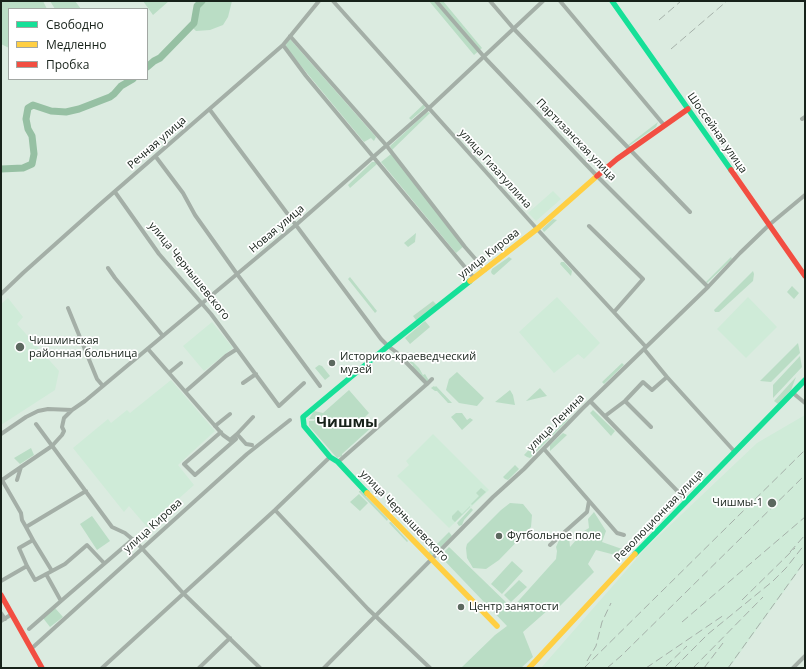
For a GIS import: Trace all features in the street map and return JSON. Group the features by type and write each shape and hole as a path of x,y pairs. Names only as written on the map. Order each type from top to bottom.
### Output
{"street":[{"name":"Речная улица","path":"1,294 283,45 319,1"},
{"name":"улица Гизатуллина","path":"333,1 537,229 614,312 645,348 667,377 735,452"},
{"name":"Партизанская улица","path":"436,1 483,56 597,176 708,287"},
{"path":"490,1 514,29 690,212"},
{"name":"Новая улица","path":"72,410 103,386 297,224 429,108 543,1"},
{"path":"560,1 664,126"},
{"name":"Шоссейная улица","path":"612,1 805,276"},
{"path":"290,36 386,145 465,247 485,270"},
{"path":"283,45 306,76 474,278"},
{"name":"улица Кирова","path":"302,416 388,346 537,229 616,159 688,109"},
{"path":"210,110 297,224 361,312 388,346 396,352 427,384"},
{"path":"156,157 183,193 195,215 237,274 320,386"},
{"name":"улица Чернышевского","path":"115,192 159,254 202,303 279,406 304,383"},
{"name":"улица Ленина","path":"324,668 493,497 544,449 769,225 805,195"},
{"path":"589,226 643,279 614,312"},
{"path":"108,268 163,336"},
{"path":"68,308 95,374 103,386"},
{"path":"148,348 222,434 230,440 252,417"},
{"path":"186,392 216,365 237,349"},
{"path":"170,372 181,363"},
{"path":"243,383 256,374"},
{"path":"605,416 624,401 643,382 652,390 667,377"},
{"path":"338,462 432,379"},
{"name":"Революционная улица","path":"530,668 635,554 805,380"},
{"path":"793,393 805,403"},
{"path":"624,401 651,427"},
{"path":"591,402 687,501"},
{"path":"1,434 26,417 38,411 48,409 72,410"},
{"path":"52,571 22,520 21,513 1,480 52,446 62,435 64,431 62,427 64,418 72,410"},
{"path":"216,426 230,414"},
{"name":"улица Чернышевского","path":"302,416 304,426 330,457 338,462 497,626"},
{"name":"улица Кирова","path":"31,649 248,454 290,420"},
{"path":"36,424 112,527 133,539 183,593 260,668"},
{"path":"222,434 184,464 195,475 236,439 235,436"},
{"path":"235,436 246,444 252,445"},
{"path":"544,449 617,532 624,535"},
{"path":"102,668 275,510 330,457"},
{"path":"17,480 21,467"},
{"path":"26,527 86,491"},
{"path":"550,545 587,512 589,500"},
{"path":"275,510 376,616 430,668"},
{"path":"29,629 133,539"},
{"path":"34,540 19,548 35,580 65,564 87,545 104,564"},
{"path":"1,581 27,566"},
{"path":"46,574 61,601"},
{"path":"1,594 42,668"},
{"path":"1,613 3,620 12,614"},
{"path":"199,668 230,638"},
{"path":"793,668 805,656"}],"shaded area":[{"path":"1,1 43,1 46,8 8,8 8,48 1,44"},
{"path":"50,1 75,1 80,8 54,8"},
{"path":"143,1 169,1 153,15"},
{"path":"198,1 232,1 228,17 223,25 210,30 196,31 191,26 195,3"},
{"path":"429,1 443,1 482,48 474,55"},
{"path":"289,38 376,137 374,141 371,138 364,142 287,49 286,45"},
{"path":"424,104 425,108 411,120 409,118"},
{"path":"428,112 430,113 392,150 390,146"},
{"path":"658,122 656,127 629,146 628,145"},
{"path":"391,154 464,246 456,253 381,162"},
{"path":"372,162 377,164 350,188 348,185"},
{"path":"553,191 561,199 536,221 528,213"},
{"path":"553,219 557,220 544,232 542,229"},
{"path":"416,233 415,242 408,247 404,243"},
{"path":"509,257 512,259 494,275 492,274 492,269"},
{"path":"731,257 732,259 707,283 706,282"},
{"path":"561,262 564,262 572,271 571,276 560,264"},
{"path":"753,271 753,281 719,312 715,312 714,310"},
{"path":"350,277 377,311 375,313 348,279"},
{"path":"792,286 799,293 794,299 787,292"},
{"path":"557,297 600,343 584,359 578,354 554,373 519,332"},
{"path":"748,297 777,327 746,358 717,329"},
{"name":"Чишминская районная больница","path":"8,298 23,317 17,324 59,371 55,390 1,425 1,304"},
{"path":"433,301 436,306 416,320 413,316"},
{"path":"425,321 430,327 410,344 405,338"},
{"path":"212,322 233,348 204,371 183,346"},
{"path":"798,343 800,353 771,382 760,381"},
{"path":"800,356 802,367 773,398 773,385"},
{"path":"410,359 419,368 423,375 425,374 429,381 426,383 412,367 413,365 408,361"},
{"path":"622,363 624,365 604,384 602,382"},
{"path":"319,365 322,366 330,376 325,380 315,368"},
{"path":"457,372 484,398 477,406 459,403 446,390 449,379"},
{"path":"796,377 791,390 778,404 774,401"},
{"path":"171,380 215,431 178,465 194,485 147,527 129,506 124,512 73,448 108,419 111,423 127,410 130,413"},
{"path":"436,386 452,403 448,403 437,391 431,388"},
{"path":"540,388 547,396 526,401"},
{"path":"349,390 369,413 365,417 373,426 342,454 342,456 337,458 309,426 309,421 314,421 315,419 309,419 314,411 323,413"},
{"path":"510,390 513,395 515,405 495,402"},
{"path":"593,410 615,431 611,436 590,413"},
{"path":"456,413 462,413 467,420 470,418 473,420 462,430 451,417"},
{"path":"805,415 805,562 729,668 541,668 645,549 757,443"},
{"path":"567,419 569,419 530,458 524,455 537,441 547,439"},
{"path":"563,433 567,435 550,451 550,445"},
{"path":"433,434 489,490 449,528 397,476 409,465 406,461"},
{"path":"31,448 34,455 20,464 14,458"},
{"path":"515,465 519,469 508,480 505,479 503,477"},
{"path":"481,488 486,492 472,505 471,504 479,496 476,493"},
{"path":"361,491 388,519 387,521 359,492"},
{"path":"359,494 368,503 360,511 350,502"},
{"name":"Футбольное поле","path":"510,503 523,504 532,515 531,527 499,560 486,569 473,568 467,558 467,544"},
{"path":"470,506 455,522 452,519 452,516 458,510 462,514"},
{"path":"471,508 473,510 464,520 462,525 459,526 457,523"},
{"path":"594,512 606,531 602,542 622,549 619,556 596,550 588,564 594,572 559,607 548,610 523,632 533,657 521,668 461,668 495,635 507,626 440,556 449,547 512,608 556,559 556,547 560,538 564,534 569,536 570,547 584,531 589,528 588,519"},
{"path":"92,516 110,541 97,550 80,524"},
{"path":"390,522 408,541 407,542 389,523"},
{"path":"449,532 452,536 432,556 427,554"},
{"path":"512,561 523,571 502,594 491,584"},
{"path":"519,580 527,587 511,602 504,595"},
{"path":"55,608 63,617 50,627 43,618"}],"waterway":[{"path":"148,66 160,58 194,23 197,6 202,1"},
{"path":"1,169 23,168 32,164 34,154 32,136 28,129 26,119 28,108 33,105 51,111 66,112 79,109 110,97 121,86 131,80"}],"railway":[{"path":"659,20 681,1"},
{"path":"671,49 727,1"},
{"path":"584,668 805,450"},
{"path":"607,668 805,475"},
{"path":"682,622 805,517"},
{"path":"790,552 805,535"},
{"path":"674,668 708,634 773,581 786,568 805,544"},
{"path":"742,600 795,548"},
{"path":"728,668 805,561"},
{"path":"693,668 763,597"},
{"path":"587,661 596,646 602,622 611,603"},
{"path":"646,668 724,615"},
{"path":"704,668 723,643"},
{"path":"666,666 687,646"}],"traffic: fast":[{"path":"612,1 731,170"},
{"path":"367,493 338,462 330,457 304,426 303,417 388,346 470,281"},
{"path":"635,554 805,380"}],"traffic: slow":[{"path":"470,281 537,229 597,176"},
{"path":"367,493 497,626"},
{"path":"529,668 635,554"}],"traffic: jam":[{"path":"597,176 617,159 688,109"},
{"path":"731,170 805,276"},
{"path":"1,595 42,668"}],"place":[{"name":"Чишминская районная больница","path":"20,347"},
{"name":"Историко-краеведческий музей","path":"332,363"},
{"name":"Чишмы-1","path":"772,503"},
{"name":"Футбольное поле","path":"499,536"},
{"name":"Центр занятости","path":"461,607"}],"district":[{"name":"Чишмы","path":"347,423"}]}
